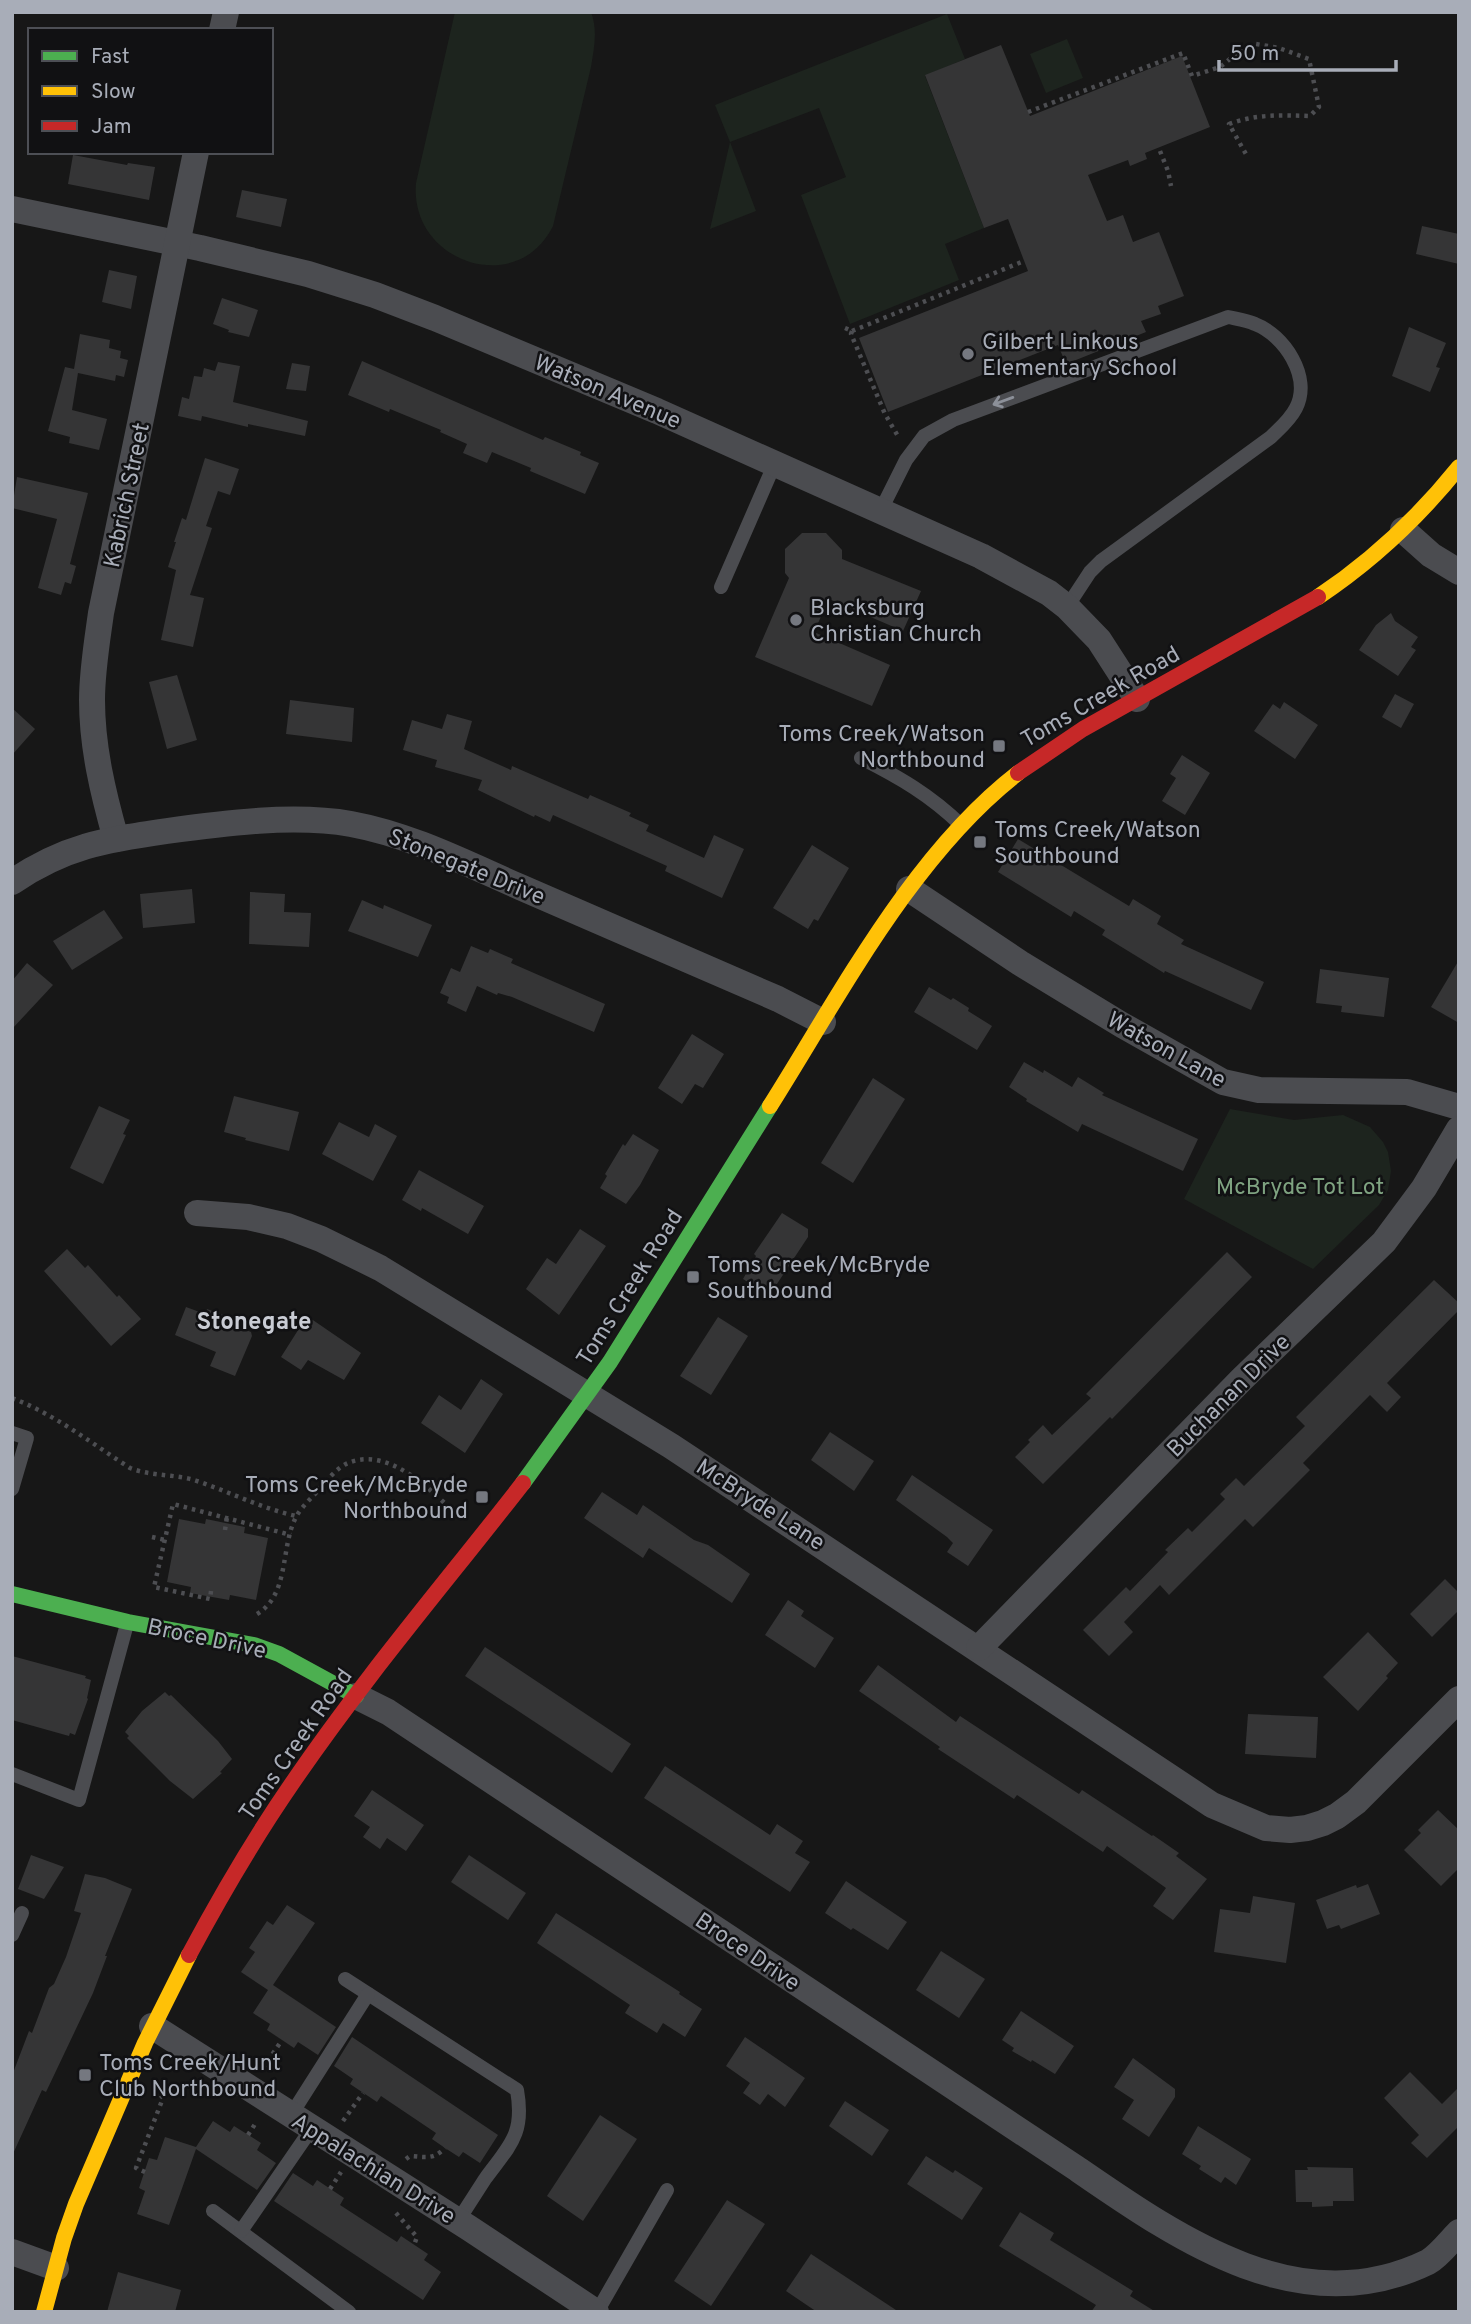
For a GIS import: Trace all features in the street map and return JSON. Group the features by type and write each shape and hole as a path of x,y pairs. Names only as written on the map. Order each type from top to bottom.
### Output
{"main road":[{"name":"Toms Creek Road","path":"44,2312 66,2230 152,2026 189,1953 243,1858 293,1781 356,1696 527,1479 588,1394 909,889 992,795 1036,758 1074,733 1345,581 1403,530 1459,467"},
{"name":"Broce Drive","path":"12,1594 128,1622 254,1645 287,1658 356,1696"}],"street":[{"name":"Kabrich Street","path":"116,839 96,746 92,701 94,663 101,613 196,154"},
{"name":"Watson Avenue","path":"12,209 177,243 308,274 375,295 775,463 981,556 1048,593 1100,640 1137,699"},
{"path":"1403,530 1431,555 1459,572"},
{"name":"Stonegate Drive","path":"12,882 66,851 116,839 186,829 306,820 350,824 416,842 778,999 823,1022"},
{"name":"Watson Lane","path":"909,889 1122,1026 1223,1082 1259,1090 1407,1092 1459,1107"},
{"name":"Buchanan Drive","path":"979,1648 1242,1379 1384,1242 1424,1188 1459,1129"},
{"name":"McBryde Lane","path":"197,1213 248,1217 287,1226 321,1238 380,1268 671,1446 1212,1805 1266,1828 1307,1828 1337,1816 1356,1801 1459,1699"},
{"name":"Broce Drive","path":"356,1696 388,1712 1212,2260 1264,2284 1322,2300 1384,2285 1402,2277 1430,2261 1459,2232"},
{"name":"Appalachian Drive","path":"152,2026 596,2312"},
{"path":"12,2252 56,2268"}],"lane":[{"path":"881,510 906,460 925,436 953,419 1228,317 1256,324 1273,336 1296,366 1300,392 1297,407 1286,423 1271,437 1101,561 1066,607"},
{"path":"721,587 775,463"},
{"path":"861,758 908,782 945,809 962,826"},
{"path":"12,1433 27,1438 12,1489"},
{"path":"12,1774 79,1800 128,1622"},
{"path":"12,1935 22,1913"},
{"path":"345,1979 517,2090 521,2111 512,2145 458,2221"},
{"path":"241,2231 311,2127 368,1994"},
{"path":"596,2312 667,2190"},
{"path":"213,2211 349,2312"}],"path":[{"path":"1028,112 1183,53 1192,76 1220,67 1245,47 1256,44 1305,56 1312,64 1319,107 1310,116 1271,114 1245,118 1229,124 1247,156"},
{"path":"1160,151 1171,186"},
{"path":"845,328 852,331 1024,261"},
{"path":"852,331 885,414 899,438"},
{"path":"12,1398 70,1426 130,1468 140,1472 190,1479 270,1510 296,1516"},
{"path":"251,1614 258,1614 267,1607 277,1591 296,1516 327,1480 346,1463 366,1459 385,1463 417,1478 466,1524"},
{"path":"211,1591 209,1599 154,1587 173,1504 291,1535"},
{"path":"225,1530 227,1517"},
{"path":"152,1537 165,1540"},
{"path":"263,2068 282,2040"},
{"path":"145,2172 136,2168 163,2098 152,2086"},
{"path":"311,2127 363,2093"},
{"path":"387,2176 410,2156 426,2159 434,2157 445,2148"}],"green space":[{"path":"455,12 591,12 593,19 595,40 591,67 553,226 536,248 515,261 492,265 468,262 447,251 429,233 418,211 416,183"},
{"path":"947,14 965,59 925,76 984,228 945,244 959,280 850,324 801,195 846,177 819,108 730,142 715,105"},
{"path":"1067,39 1083,78 1046,93 1030,54"},
{"path":"730,142 756,211 710,229"},
{"name":"McBryde Tot Lot","path":"1230,1109 1294,1120 1343,1115 1370,1127 1383,1142 1388,1152 1391,1171 1388,1190 1379,1205 1313,1269 1184,1199"}],"building":[{"path":"1001,45 1030,116 1182,56 1210,127 1145,153 1147,159 1130,166 1128,160 1088,175 1107,221 1123,215 1133,242 1159,232 1184,296 1158,306 1161,314 1141,321 1146,332 1066,364 1058,345 888,412 859,338 1028,271 1008,219 984,228 925,75"},
{"path":"73,155 155,167 149,200 68,184"},
{"path":"242,190 287,199 281,227 236,217"},
{"path":"1422,226 1459,234 1459,264 1416,254"},
{"path":"109,270 137,276 131,309 102,302"},
{"path":"222,298 258,310 249,337 228,332 229,330 213,324"},
{"path":"1409,327 1446,343 1430,392 1392,376"},
{"path":"80,334 110,340 109,348 121,351 120,358 128,360 124,377 116,375 115,381 78,373 72,410 107,419 99,450 69,443 70,437 48,431 65,367 74,369"},
{"path":"362,361 543,440 545,437 581,452 580,455 599,463 585,494 492,452 487,463 463,453 467,444 440,432 441,430 348,395"},
{"path":"218,362 240,366 233,402 308,421 305,436 202,416 201,421 178,416 182,397 189,399 194,376 202,377 204,368 215,371"},
{"path":"292,363 310,366 306,391 286,389"},
{"path":"205,458 239,469 230,495 218,491 206,526 212,528 190,595 204,598 193,647 161,640 176,570 168,567 174,542 182,518 186,520"},
{"path":"17,477 88,493 70,564 76,566 71,584 65,582 61,595 38,588 57,519 12,508"},
{"name":"Blacksburg Christian Church","path":"802,533 826,533 842,550 842,559 921,591 903,631 829,599 814,632 890,665 872,706 755,657 789,578 785,573 785,549"},
{"path":"1391,613 1395,621 1418,637 1411,647 1416,650 1398,676 1359,650 1376,625"},
{"path":"177,675 197,740 167,749 149,682"},
{"path":"1395,694 1414,704 1401,728 1382,717"},
{"path":"290,700 354,708 352,742 286,734"},
{"path":"1284,702 1318,725 1295,759 1254,731 1273,704 1280,709"},
{"path":"12,708 35,729 12,755"},
{"path":"447,714 472,721 464,749 511,770 512,766 588,799 590,795 631,813 629,816 649,825 646,831 704,858 714,835 744,849 722,898 665,871 667,866 553,815 550,822 535,815 534,817 478,790 482,780 435,767 437,760 403,750 412,720 442,729"},
{"path":"1182,755 1210,773 1185,815 1162,801 1176,778 1170,774"},
{"path":"1018,839 1129,906 1133,899 1161,916 1157,924 1184,940 1181,944 1264,982 1251,1010 1165,971 1164,973 1102,935 1105,930 1074,911 1071,917 998,872"},
{"path":"812,845 849,868 818,921 814,919 808,929 773,908"},
{"path":"192,889 195,923 143,928 140,894"},
{"path":"250,892 285,894 284,912 311,913 309,947 249,944"},
{"path":"362,900 383,909 384,905 432,925 418,957 348,931"},
{"path":"104,910 123,938 72,970 53,941"},
{"path":"471,946 488,953 490,949 513,959 511,963 605,1004 594,1032 512,997 498,993 497,995 477,986 466,1012 447,1003 449,997 440,993 451,968 460,972"},
{"path":"1459,960 1459,1023 1431,1007"},
{"path":"27,963 53,985 12,1029 12,981"},
{"path":"1320,969 1389,978 1384,1017 1341,1012 1342,1006 1316,1003"},
{"path":"929,987 951,1000 953,998 992,1026 977,1050 914,1012"},
{"path":"692,1034 724,1054 703,1088 695,1084 682,1104 658,1088"},
{"path":"1024,1062 1043,1073 1044,1070 1072,1087 1078,1077 1104,1093 1102,1095 1198,1139 1183,1171 1082,1124 1078,1132 1026,1101 1027,1099 1009,1087"},
{"path":"873,1078 905,1099 853,1183 821,1163"},
{"path":"234,1096 299,1112 289,1151 224,1132"},
{"path":"99,1106 130,1120 123,1134 126,1135 103,1184 70,1168"},
{"path":"339,1122 369,1137 375,1124 397,1136 373,1181 322,1154"},
{"path":"633,1134 659,1150 626,1204 600,1188 623,1144 625,1146"},
{"path":"419,1170 484,1206 468,1234 402,1200"},
{"path":"782,1213 808,1229 808,1237 769,1296 743,1279 756,1256 754,1254"},
{"path":"580,1229 606,1246 559,1315 526,1289 547,1258 556,1264"},
{"path":"67,1249 85,1268 88,1265 141,1319 111,1346 44,1271"},
{"path":"1227,1252 1252,1277 1112,1419 1110,1417 1043,1484 1015,1457 1030,1442 1028,1440 1043,1425 1052,1435 1091,1398 1086,1394"},
{"path":"1434,1280 1459,1303 1459,1310 1387,1383 1401,1397 1387,1412 1370,1395 1303,1463 1310,1470 1253,1527 1245,1519 1169,1595 1160,1585 1124,1622 1133,1632 1109,1656 1083,1630 1126,1587 1130,1591 1188,1528 1192,1532 1225,1499 1220,1494 1236,1478 1244,1486 1305,1426 1296,1417"},
{"path":"186,1307 205,1314 207,1309 234,1319 232,1324 251,1332 252,1336 235,1376 210,1366 216,1352 175,1335"},
{"path":"307,1316 361,1353 344,1380 308,1360 301,1370 281,1357"},
{"path":"718,1317 748,1336 711,1395 680,1376"},
{"path":"481,1379 503,1394 465,1453 421,1423 439,1395 461,1410"},
{"path":"830,1432 874,1461 854,1491 811,1460"},
{"path":"912,1475 993,1530 968,1566 947,1552 953,1543 947,1537 896,1500"},
{"path":"602,1492 637,1515 643,1505 750,1574 732,1603 649,1548 643,1558 584,1518"},
{"path":"179,1519 205,1524 206,1519 245,1527 244,1533 268,1538 256,1600 230,1595 229,1600 190,1593 191,1587 167,1582"},
{"path":"1445,1579 1459,1593 1459,1610 1432,1637 1410,1614"},
{"path":"788,1600 804,1611 801,1616 834,1638 815,1668 765,1635"},
{"path":"1368,1632 1398,1663 1358,1711 1323,1677"},
{"path":"485,1647 631,1744 612,1773 465,1676"},
{"path":"12,1656 86,1676 85,1678 91,1680 88,1699 75,1735 70,1733 69,1736 12,1720"},
{"path":"878,1665 956,1722 960,1716 1079,1794 1082,1790 1153,1835 1179,1853 1176,1856 1207,1879 1173,1920 1153,1906 1166,1888 1107,1846 1103,1852 1017,1795 1014,1799 938,1749 940,1747 859,1691"},
{"path":"165,1692 218,1741 232,1759 220,1772 222,1773 193,1799 170,1781 127,1738 129,1736 125,1732 142,1711"},
{"path":"1248,1714 1318,1717 1316,1758 1245,1754"},
{"path":"665,1766 770,1835 777,1824 803,1841 795,1853 810,1862 790,1892 644,1798"},
{"path":"372,1790 424,1825 406,1851 387,1838 380,1849 363,1837 370,1827 354,1816"},
{"path":"1438,1810 1459,1830 1459,1868 1441,1886 1404,1850 1421,1833 1418,1830"},
{"path":"31,1855 64,1867 44,1899 18,1889"},
{"path":"469,1855 526,1893 508,1920 451,1882"},
{"path":"85,1874 105,1878 132,1889 93,1993 46,2092 42,2090 12,2156 13,2073 29,2031 32,2033 49,1988 54,1984 66,1957 81,1913 74,1911"},
{"path":"846,1881 907,1922 888,1950 825,1913"},
{"path":"1368,1884 1380,1914 1341,1929 1339,1925 1327,1929 1316,1900 1356,1885 1357,1888"},
{"path":"1253,1896 1295,1903 1286,1963 1214,1952 1220,1909 1250,1913"},
{"path":"287,1905 315,1923 273,1985 336,2027 318,2055 298,2042 294,2048 267,2030 270,2024 253,2013 268,1990 241,1972 255,1952 249,1948 267,1921 273,1925"},
{"path":"556,1913 680,1992 679,1994 702,2009 685,2037 663,2023 657,2033 625,2013 630,2005 537,1943"},
{"path":"941,1951 985,1979 959,2018 916,1990"},
{"path":"1021,2011 1074,2046 1055,2074 1012,2051 1014,2048 1002,2040"},
{"path":"352,2037 498,2135 480,2163 463,2152 459,2157 445,2148 432,2139 436,2133 381,2096 377,2102 350,2084 353,2079 334,2066"},
{"path":"745,2037 805,2078 785,2107 768,2094 760,2105 743,2093 750,2083 726,2066"},
{"path":"1133,2058 1175,2089 1175,2097 1149,2137 1122,2119 1134,2100 1114,2087"},
{"path":"1410,2072 1442,2104 1459,2087 1459,2126 1427,2158 1411,2143 1419,2135 1384,2098"},
{"path":"845,2101 889,2130 872,2156 829,2126"},
{"path":"600,2115 637,2139 583,2221 547,2196"},
{"path":"213,2121 230,2132 234,2126 261,2143 257,2150 276,2163 257,2190 196,2149 169,2225 137,2214 145,2191 139,2188 149,2158 157,2160 165,2137 196,2147"},
{"path":"1198,2126 1251,2159 1236,2185 1225,2177 1221,2183 1182,2154"},
{"path":"926,2156 983,2188 962,2220 907,2184"},
{"path":"1307,2167 1353,2168 1354,2201 1333,2201 1333,2206 1312,2207 1312,2202 1296,2202 1295,2170 1308,2170"},
{"path":"293,2173 313,2186 317,2180 344,2198 340,2205 397,2242 401,2236 428,2254 424,2260 441,2272 423,2300 274,2201"},
{"path":"727,2200 765,2224 711,2306 674,2281"},
{"path":"1020,2212 1054,2233 1050,2240 1133,2291 1130,2296 1156,2312 1091,2312 1096,2305 999,2246"},
{"path":"811,2254 899,2312 817,2312 786,2291"},
{"path":"118,2272 181,2290 175,2312 107,2312"}],"traffic: fast":[{"path":"523,1483 610,1362 770,1106"},
{"path":"12,1594 128,1622 254,1645 279,1654 356,1696"}],"traffic: slow":[{"path":"1318,597 1357,569 1393,538 1459,467"},
{"path":"770,1106 852,973 912,885 980,806 1018,773"},
{"path":"44,2312 76,2204 145,2043 189,1955"}],"traffic: jam":[{"path":"1018,773 1083,729 1318,597"},
{"path":"189,1955 252,1845 320,1743 523,1483"}],"place":[{"name":"Gilbert Linkous Elementary School","path":"968,354"},
{"name":"Blacksburg Christian Church","path":"796,620"},
{"name":"Toms Creek/Watson Northbound","path":"999,746"},
{"name":"Toms Creek/Watson Southbound","path":"980,842"},
{"name":"Toms Creek/McBryde Southbound","path":"693,1277"},
{"name":"Toms Creek/McBryde Northbound","path":"482,1497"},
{"name":"Toms Creek/Hunt Club Northbound","path":"85,2075"}],"district":[{"name":"Stonegate","path":"254,1321"}]}
